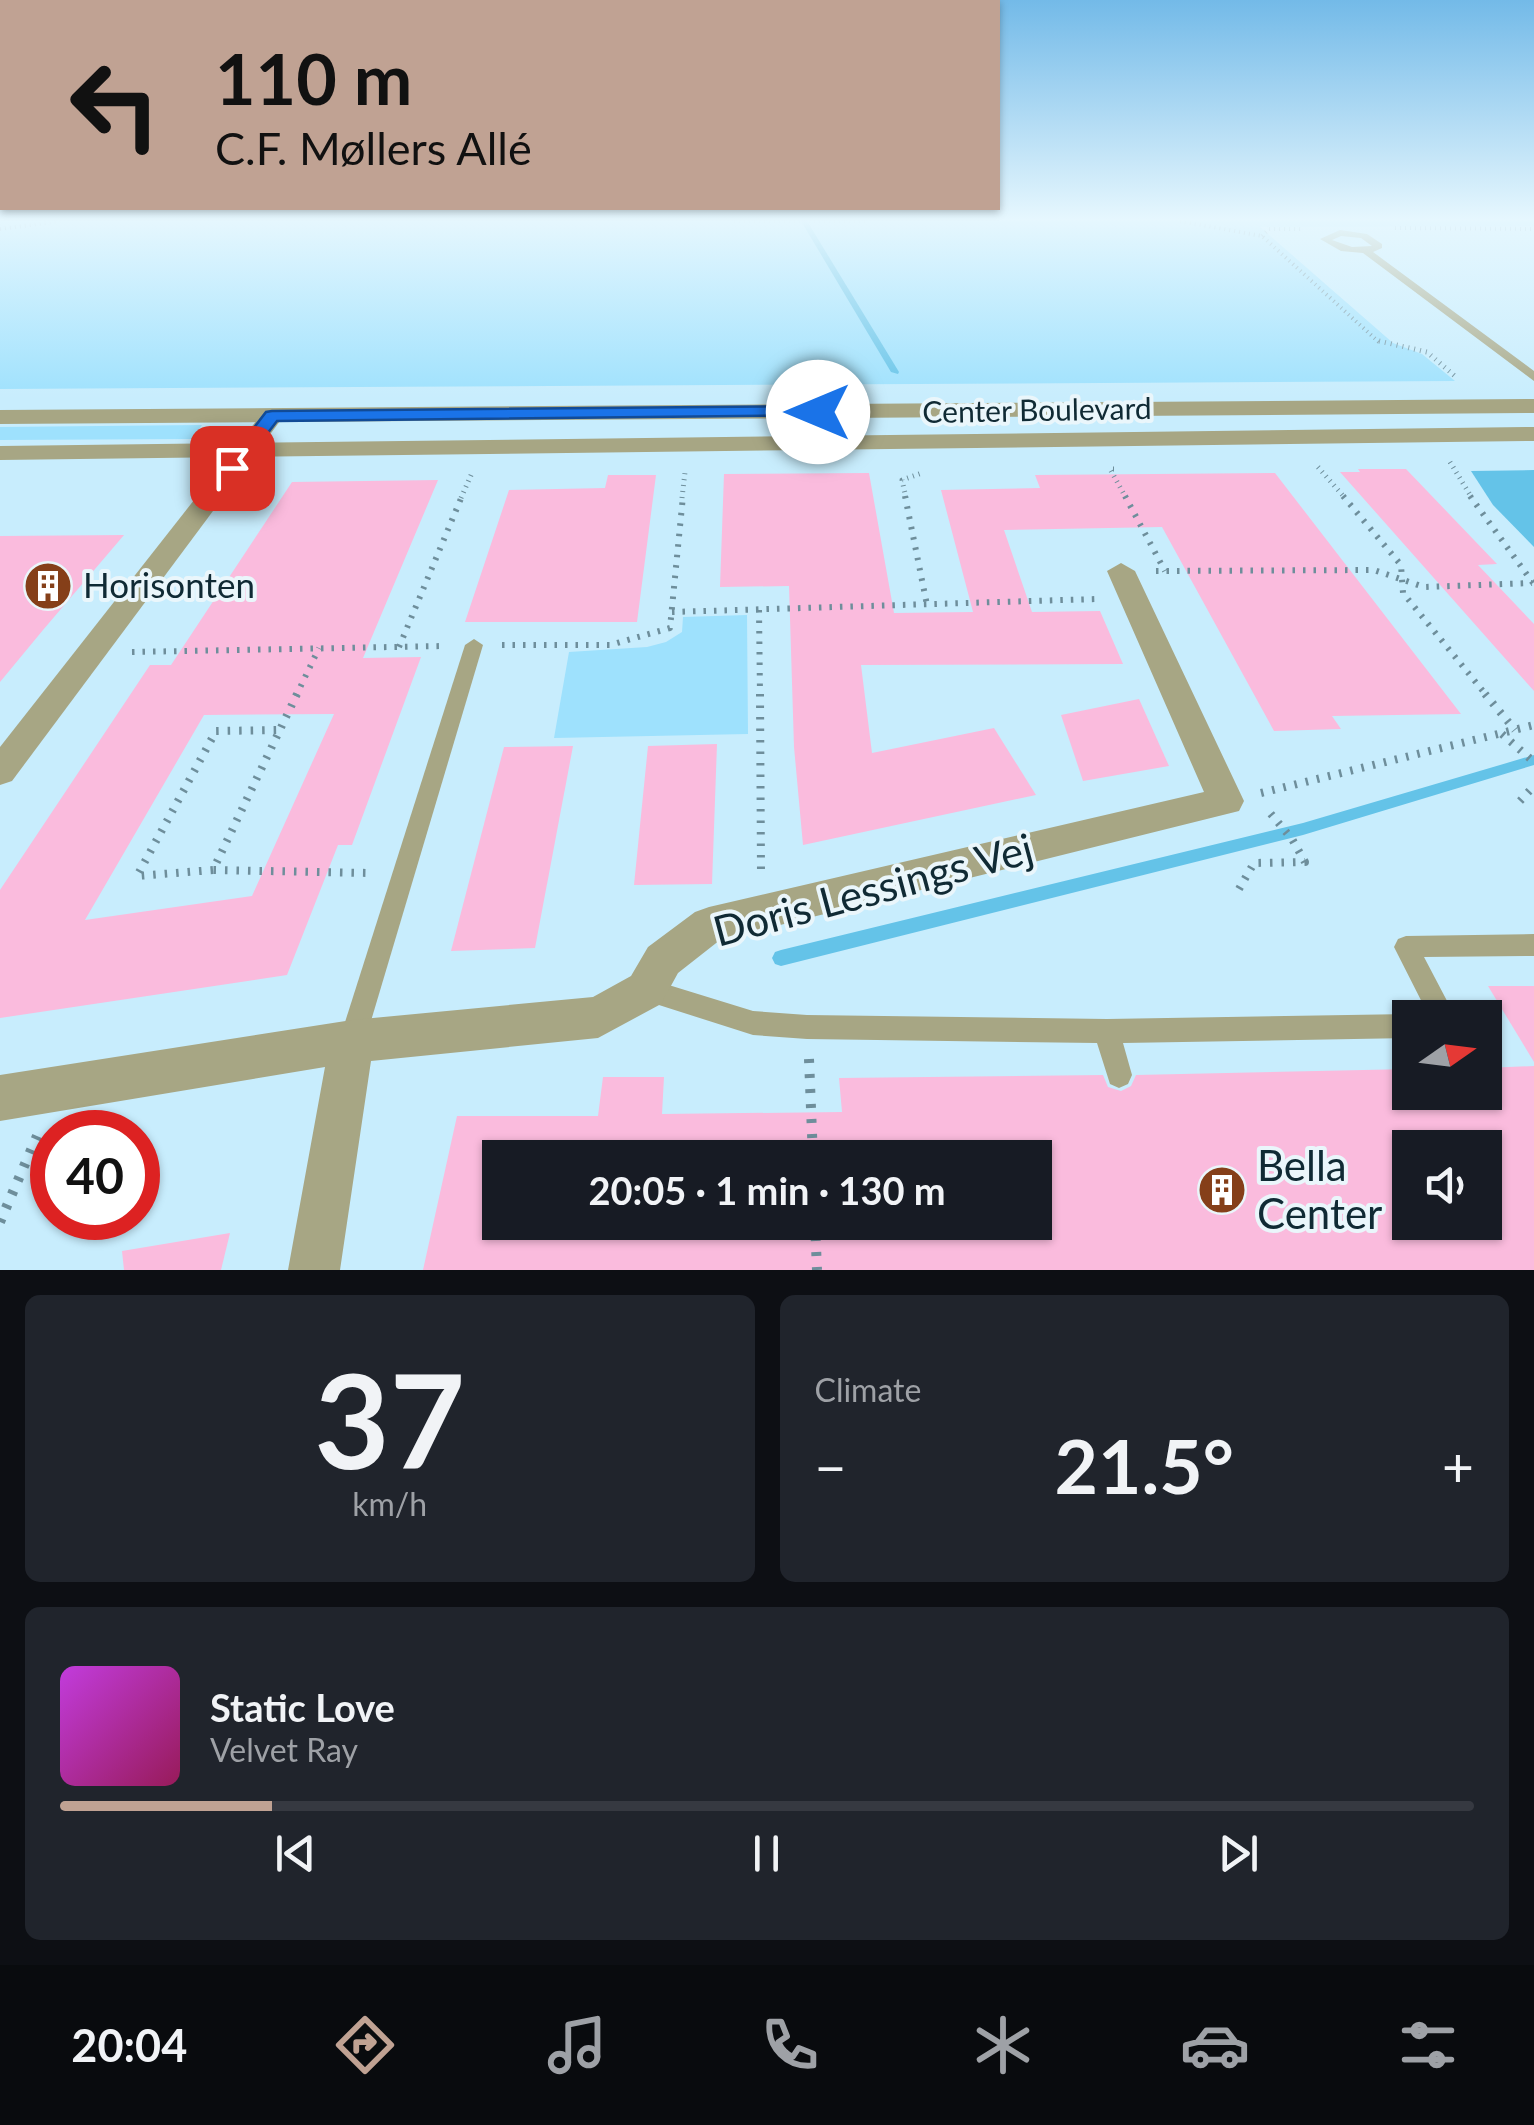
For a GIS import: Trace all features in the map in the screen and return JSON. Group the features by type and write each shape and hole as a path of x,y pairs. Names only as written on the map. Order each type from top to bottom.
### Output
{"street":[{"name":"Center Boulevard","path":"0,418 1534,406"},
{"path":"0,772 272,416"},
{"name":"Center Boulevard","path":"0,453 1534,434"},
{"path":"1127,584 1226,801"},
{"name":"Doris Lessings Vej","path":"0,1098 352,1041 598,1017 646,990 663,960 709,925 1226,801"},
{"path":"314,1270 352,1041"}],"lane":[{"path":"1405,280 1534,378"},
{"path":"352,1041 474,645"},
{"path":"1434,1000 1406,947 1534,944"},
{"path":"646,990 752,1023 807,1028 1106,1031 1392,1026"},
{"path":"1106,1031 1120,1075"}],"path":[{"path":"1311,280 1382,344 1428,352 1464,384"},
{"path":"672,612 927,605 1127,584 1165,571 1374,570 1424,587 1533,584 1525,567 1458,481 1437,435"},
{"path":"1132,439 1146,468 1110,469 1165,571"},
{"path":"927,605 902,480 940,467 933,442"},
{"path":"91,652 624,642 655,636 670,628 687,446"},
{"path":"399,647 482,448"},
{"path":"1334,466 1318,466 1400,565 1403,593 1515,730"},
{"path":"759,610 762,912"},
{"path":"213,870 319,648"},
{"path":"1226,801 1534,725"},
{"path":"280,730 216,731 137,876 213,870 404,874"},
{"path":"1501,733 1534,762"},
{"path":"1520,800 1534,786"},
{"path":"1240,889 1254,863 1305,862 1272,816"},
{"path":"807,1028 812,1140"},
{"path":"0,1222 56,1089"},
{"path":"817,1240 818,1270"}],"shaded area":[{"path":"0,280 1321,280 1393,343 1422,354 1455,381 0,389"},
{"path":"202,425 192,439 0,440 0,427"},
{"path":"1534,470 1534,547 1493,505 1471,471"},
{"path":"747,615 748,734 554,738 569,652 647,647 666,642 682,632 683,617"}],"building":[{"path":"1358,469 1406,469 1497,564 1478,565 1534,624 1534,691 1340,472 1360,472"},
{"path":"869,473 894,613 973,612 941,490 1040,488 1035,475 1275,473 1461,714 1332,716 1341,729 1274,731 1162,527 1004,530 1032,612 1100,611 1123,664 861,665 872,753 994,728 1036,795 803,845 794,747 789,586 720,587 724,474"},
{"path":"608,475 656,475 637,622 465,622 509,490 605,488"},
{"path":"438,480 363,658 421,657 352,845 338,845 287,975 0,1018 0,890 150,665 171,665 292,482","holes":["334,714 252,896 85,920 204,715"]},
{"name":"Horisonten","path":"124,535 43,630 0,682 0,536"},
{"path":"1139,699 1169,766 1083,781 1061,715"},
{"path":"717,744 712,884 634,885 648,746"},
{"path":"573,746 535,948 451,951 504,747"},
{"path":"1488,986 1534,986 1534,1062 1502,1009 1502,1000 1496,1000"},
{"name":"Bella Center","path":"1534,1066 1534,1270 423,1270 457,1116 598,1116 603,1077 664,1077 662,1114 842,1112 839,1078 1103,1075 1108,1087 1121,1091 1131,1086 1136,1075 1392,1069 1392,1110 1502,1110 1502,1067"},
{"path":"230,1233 221,1270 124,1270 122,1251"}],"waterway":[{"path":"840,280 895,372"},
{"path":"781,958 1303,829 1534,760"}],"place":[{"name":"Horisonten","path":"48,586"},
{"name":"Bella Center","path":"1222,1190"}],"route":[{"path":"232,468 272,416 818,412"}]}
